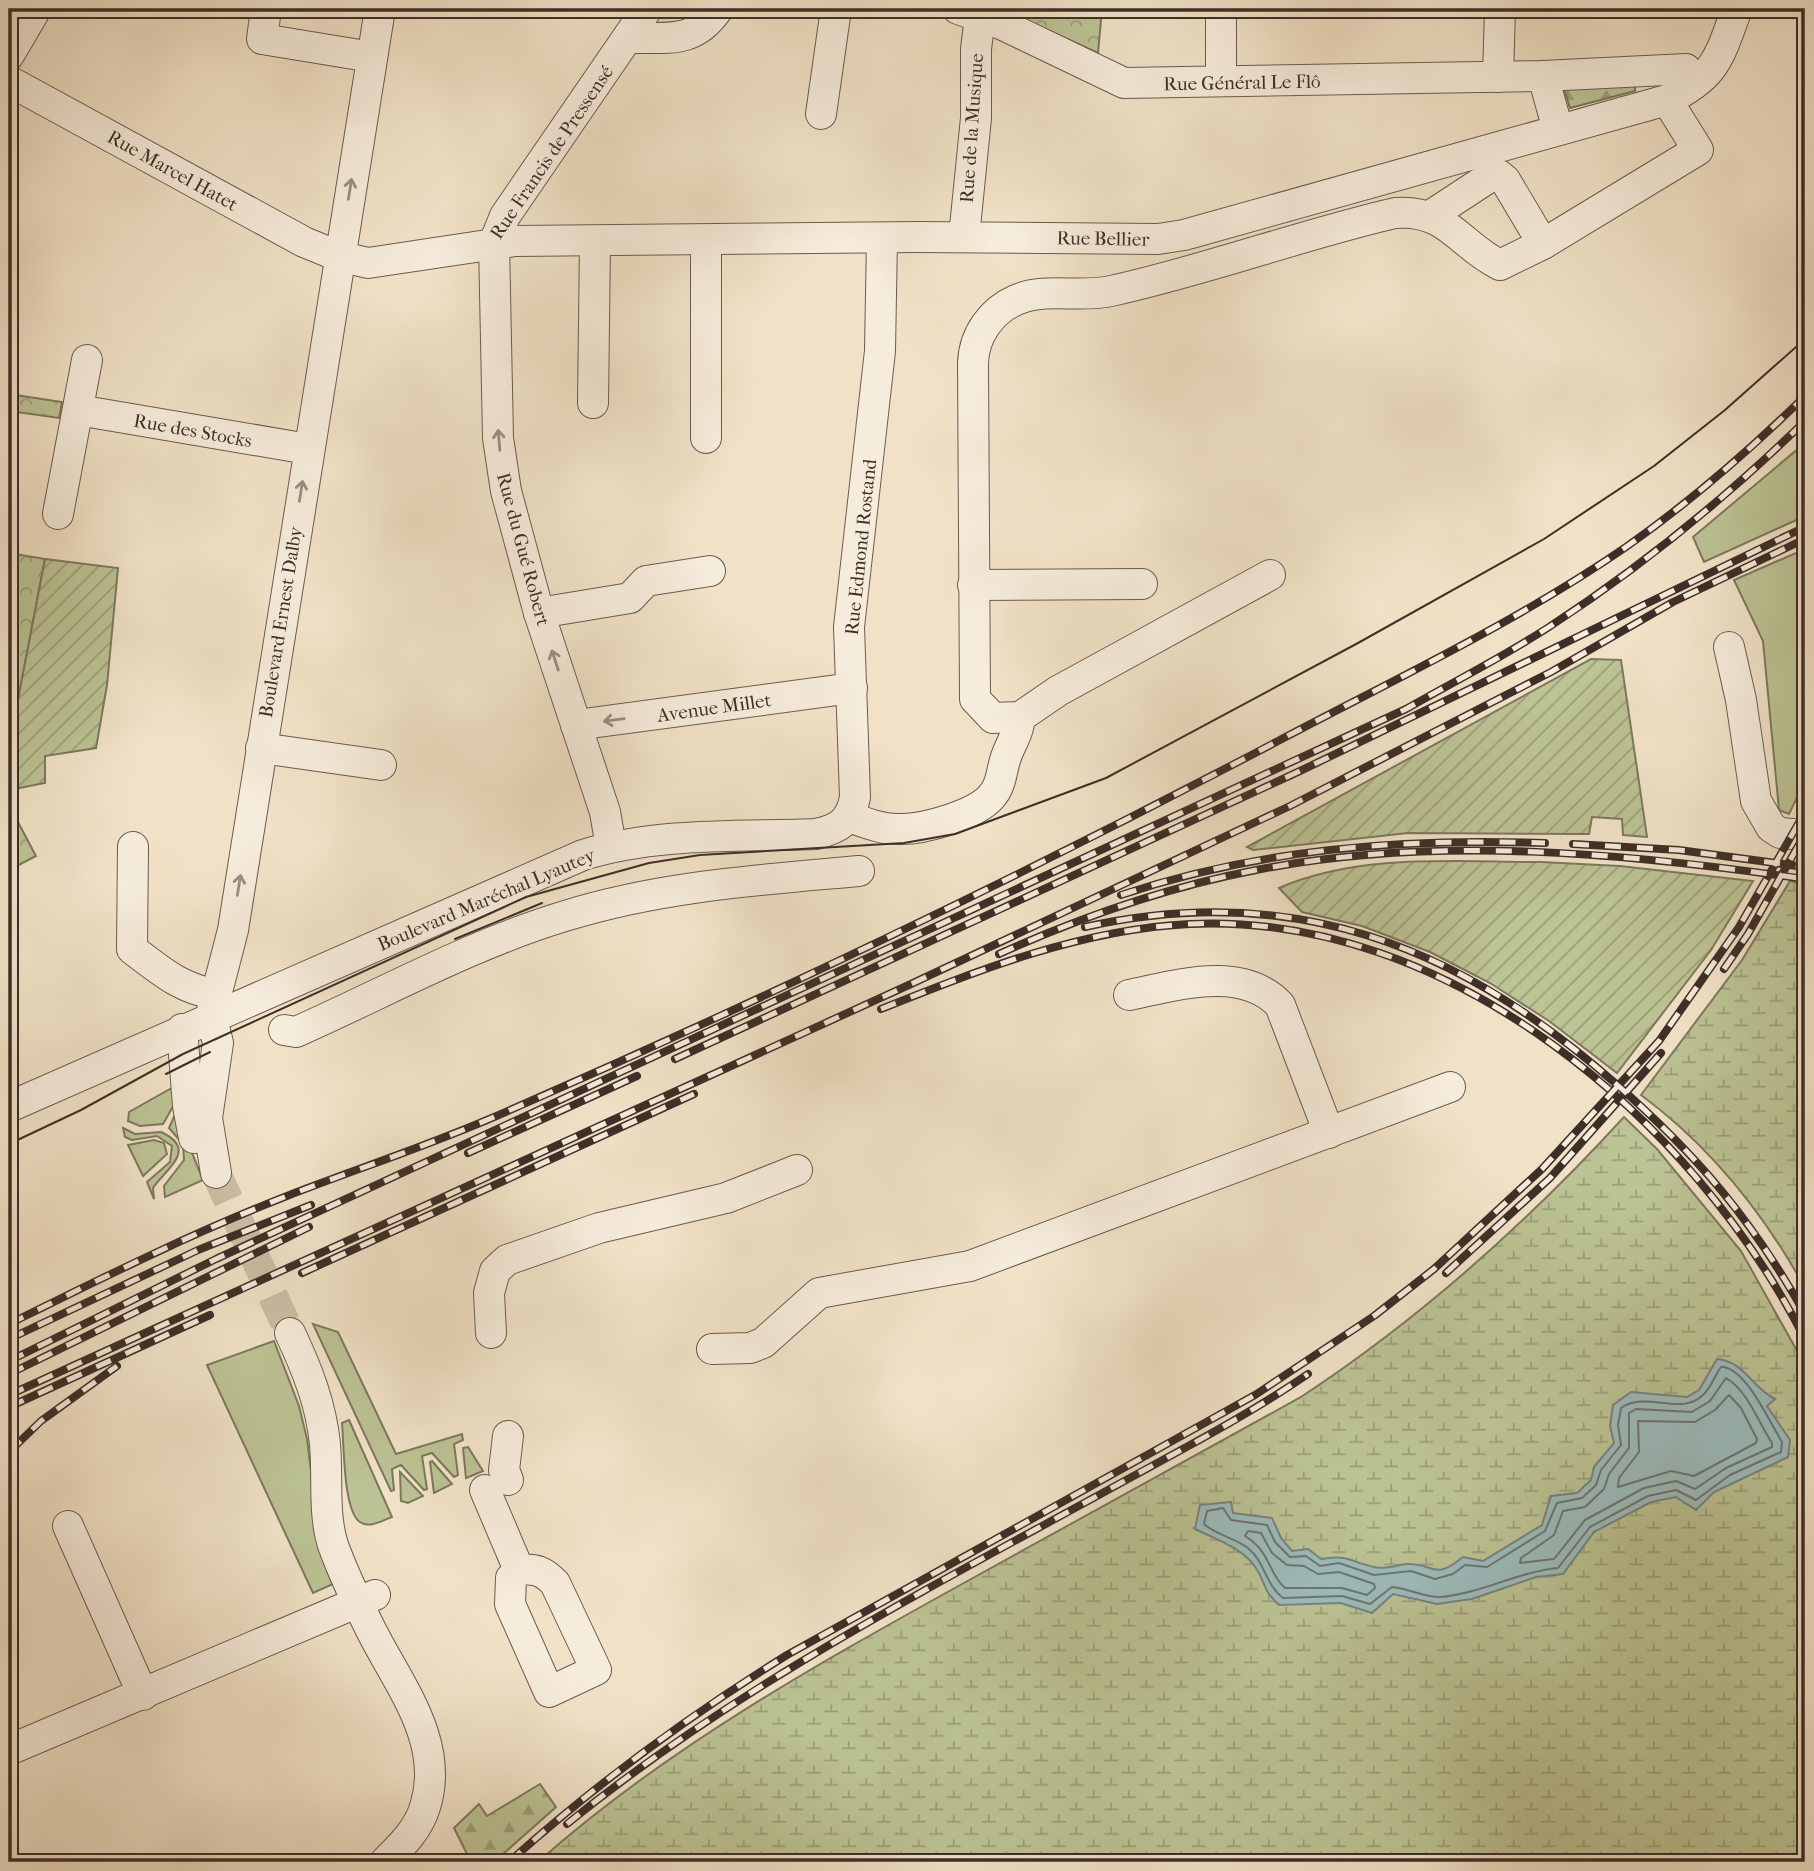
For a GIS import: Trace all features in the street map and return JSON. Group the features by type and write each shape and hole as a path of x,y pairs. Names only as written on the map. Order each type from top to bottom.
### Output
{"street":[{"path":"9,55 36,9"},
{"path":"266,9 262,39 372,57"},
{"name":"Boulevard Ernest Dalby","path":"214,1005 233,930 338,256 380,9"},
{"name":"Rue Francis de Pressensé","path":"338,256 378,262 494,243 505,216 647,9"},
{"path":"628,38 690,36 701,29 719,9"},
{"path":"821,114 836,9"},
{"path":"1221,9 1221,82"},
{"path":"1498,77 1500,9"},
{"path":"849,817 878,827 904,829 948,819 979,806 991,797 999,786 1005,760 1019,729 975,699 973,354 982,331 1001,309 1017,299 1035,295 1109,292 1395,213 1430,216 1445,223 1500,265 1543,244 1698,150 1681,86 1712,71 1737,9"},
{"name":"Rue Général Le Flô","path":"973,12 1124,83 1543,76 1681,86"},
{"name":"Rue de la Musique","path":"964,237 976,118 973,12"},
{"path":"1543,76 1558,130"},
{"name":"Rue Marcel Hatet","path":"9,81 304,242 338,256"},
{"name":"Rue Bellier","path":"494,243 964,237 1158,239 1184,235 1558,130 1681,86"},
{"path":"1430,216 1488,178 1499,175 1505,180 1543,244"},
{"name":"Rue Edmond Rostand","path":"849,817 855,797 849,626 880,351 882,238"},
{"path":"706,240 706,438"},
{"path":"593,402 595,242"},
{"name":"Rue du Gué Robert","path":"494,243 498,438 506,491 539,613 605,812 611,846"},
{"path":"58,514 87,360"},
{"name":"Rue des Stocks","path":"78,410 308,449"},
{"path":"539,613 630,598 646,582 710,571"},
{"path":"1006,718 1270,575"},
{"path":"973,585 1142,584"},
{"path":"1729,647 1741,700 1756,801 1770,827 1780,833 1805,835"},
{"name":"Avenue Millet","path":"576,725 852,688"},
{"path":"261,748 381,765"},
{"name":"Boulevard Maréchal Lyautey","path":"214,1005 611,846 816,834 833,830 849,817"},
{"path":"698,839 702,873 699,886"},
{"path":"133,847 132,949 176,982 214,1005"},
{"path":"284,1030 296,1032 501,939 564,916 645,895 699,886 859,871"},
{"path":"1129,995 1210,982 1255,986 1267,992 1280,1005 1329,1133"},
{"path":"182,1029 192,1130 200,1153 216,1173 207,1118 218,1043 214,1005"},
{"path":"9,1107 182,1029 214,1005"},
{"path":"712,1349 750,1348 763,1343 819,1293 970,1266 1450,1087"},
{"path":"491,1333 489,1293 495,1271 507,1260 599,1228 726,1198 797,1170"},
{"path":"290,1333 319,1406 333,1545 367,1598 387,1622 396,1671 416,1714 426,1747 430,1779 421,1818 410,1835 385,1862"},
{"path":"508,1436 504,1471 496,1485 519,1570"},
{"path":"68,1526 143,1695"},
{"path":"9,1751 367,1598"}],"green space":[{"path":"1102,9 1098,53 1004,10"},
{"path":"1635,85 1635,91 1570,108 1563,86"},
{"path":"9,394 62,402 59,418 9,411"},
{"path":"1805,443 1805,516 1704,562 1693,537"},
{"path":"1805,549 1805,781 1789,814 1779,810 1763,641 1734,580"},
{"path":"9,553 45,559 16,710 9,721"},
{"path":"45,559 118,568 107,685 96,748 45,756 45,783 9,790 9,721 16,710"},
{"path":"1591,659 1621,660 1647,837 1623,835 1622,819 1592,817 1589,834 1408,833 1253,850 1247,847"},
{"path":"9,805 36,856 9,870"},
{"path":"1442,861 1620,866 1753,881 1711,950 1617,1073 1549,1021 1490,983 1430,952 1362,926 1302,912 1279,888 1342,869 1375,864"},
{"path":"1790,881 1805,885 1805,1288 1771,1233 1733,1182 1690,1136 1641,1095 1742,960"},
{"path":"177,1085 179,1096 163,1124 140,1126 128,1121 129,1112"},
{"path":"180,1103 192,1153 203,1180 165,1197 164,1186 184,1160 183,1144 169,1128"},
{"path":"1624,1117 1657,1149 1741,1251 1805,1365 1805,1862 538,1862 637,1782 742,1711 906,1615 1301,1397 1345,1367 1471,1267 1549,1194"},
{"path":"123,1128 135,1134 161,1132 178,1146 176,1160 153,1188 154,1199 147,1182 170,1162 172,1146 157,1136 132,1140 125,1137"},
{"path":"154,1140 164,1143 167,1154 143,1176 128,1145"},
{"path":"313,1324 338,1332 396,1454 462,1434 463,1440 454,1444 458,1475 454,1477 432,1453 422,1456 427,1489 424,1490 401,1465 392,1469 394,1490 391,1491"},
{"path":"274,1341 299,1406 307,1439 315,1504 342,1580 313,1593 207,1365"},
{"path":"349,1420 392,1517 372,1524 360,1522 350,1505 345,1476 342,1423"},
{"path":"468,1447 483,1471 466,1478 463,1448"},
{"path":"432,1461 452,1484 434,1493 430,1462"},
{"path":"400,1472 423,1496 408,1503 401,1501"},
{"path":"540,1784 556,1807 494,1862 471,1862 454,1828 479,1804 487,1816"}],"water":[{"path":"1717,1359 1734,1365 1775,1399 1767,1406 1790,1440 1788,1457 1714,1492 1696,1510 1676,1497 1651,1502 1594,1532 1563,1574 1536,1577 1472,1599 1437,1604 1393,1594 1372,1613 1341,1603 1279,1605 1267,1590 1256,1568 1244,1555 1195,1529 1200,1505 1231,1502 1233,1513 1272,1518 1281,1538 1292,1551 1308,1549 1321,1559 1343,1558 1378,1568 1416,1564 1439,1570 1463,1557 1483,1561 1542,1525 1551,1496 1577,1493 1591,1480 1594,1467 1614,1443 1610,1426 1613,1405 1631,1392 1687,1397 1699,1390"}],"tunnel":[{"path":"216,1173 290,1333"}],"tram line":[{"path":"9,1144 81,1110 183,1054 526,897 649,863 700,855 904,843 955,834 1106,778 1358,643 1544,539 1654,466 1725,410 1805,339"},
{"path":"455,939 542,903"},
{"path":"166,1074 210,1052"}],"railway":[{"path":"9,1324 216,1225 462,1130 687,1031 886,938 1181,792 1455,649 1585,574 1650,530 1696,494 1805,396"},
{"path":"9,1361 216,1259 1406,709 1532,638 1617,580 1714,504 1805,421"},
{"path":"675,1059 1300,771 1805,527"},
{"path":"9,1395 911,984 1290,806 1551,672 1673,602 1805,539"},
{"path":"509,1862 609,1779 750,1678 1255,1395 1374,1316 1434,1269 1542,1169 1659,1041 1739,927 1805,812"},
{"path":"1724,969 1748,934 1805,834"},
{"path":"1121,895 1225,867 1330,850 1437,843 1545,843"},
{"path":"1573,844 1679,850 1805,867"},
{"path":"999,954 1061,928 1158,894 1256,870 1324,859 1393,853 1531,852 1600,855 1805,879"},
{"path":"1085,927 1161,915 1233,913 1303,920 1369,936 1433,961 1495,994 1556,1035 1615,1083 1672,1136 1743,1218 1785,1279 1805,1314"},
{"path":"881,1009 1032,954 1150,927 1190,924 1286,929 1380,953 1469,992 1553,1044 1629,1108 1698,1180 1757,1258 1805,1339"},
{"path":"1446,1273 1550,1178 1661,1053"},
{"path":"468,1153 637,1076"},
{"path":"302,1273 694,1094"},
{"path":"9,1339 198,1250 311,1205"},
{"path":"9,1374 309,1227"},
{"path":"9,1407 210,1315"},
{"path":"9,1452 41,1421 117,1366"},
{"path":"567,1824 692,1731 824,1648 1204,1438 1308,1374"}]}
